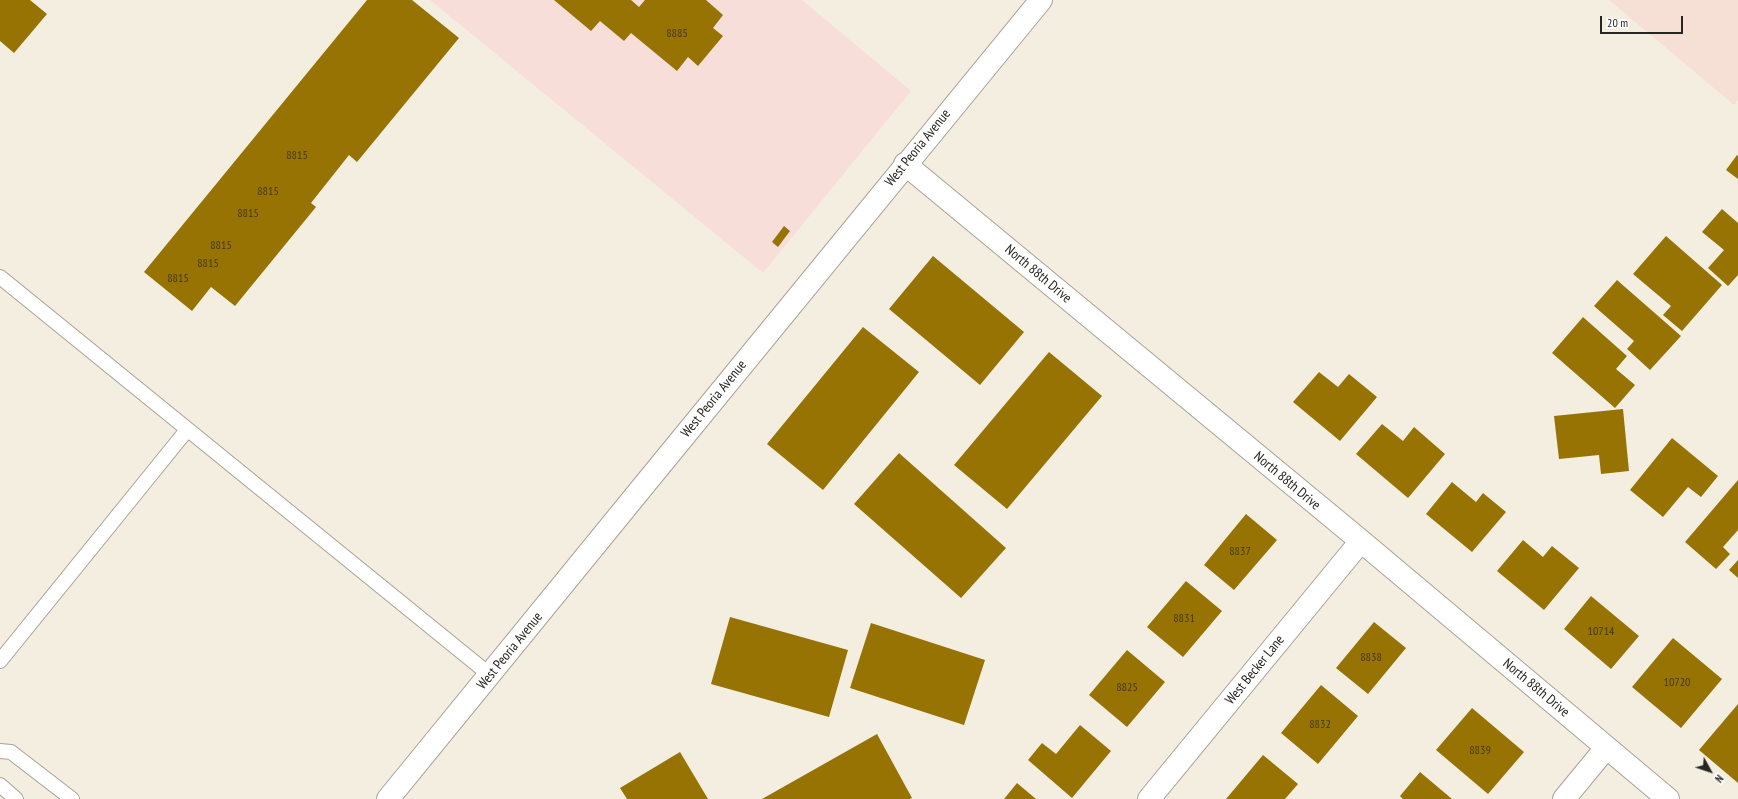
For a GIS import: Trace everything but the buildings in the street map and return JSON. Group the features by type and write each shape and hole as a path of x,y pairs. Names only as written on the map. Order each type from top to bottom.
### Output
{"street":[{"name":"West Peoria Avenue","path":"388,799 905,164 1041,0"},
{"name":"North 88th Drive","path":"905,164 1361,541 1668,799"},
{"name":"West Becker Lane","path":"1149,799 1361,541"},
{"path":"1564,799 1606,748"}],"lane":[{"path":"0,278 490,675"},
{"path":"0,661 187,430"},
{"path":"0,751 11,752 72,799"},
{"path":"0,785 16,799"}],"shaded area":[{"path":"430,0 802,0 911,91 763,273"},
{"path":"1609,0 1738,0 1738,100 1734,105"}]}
